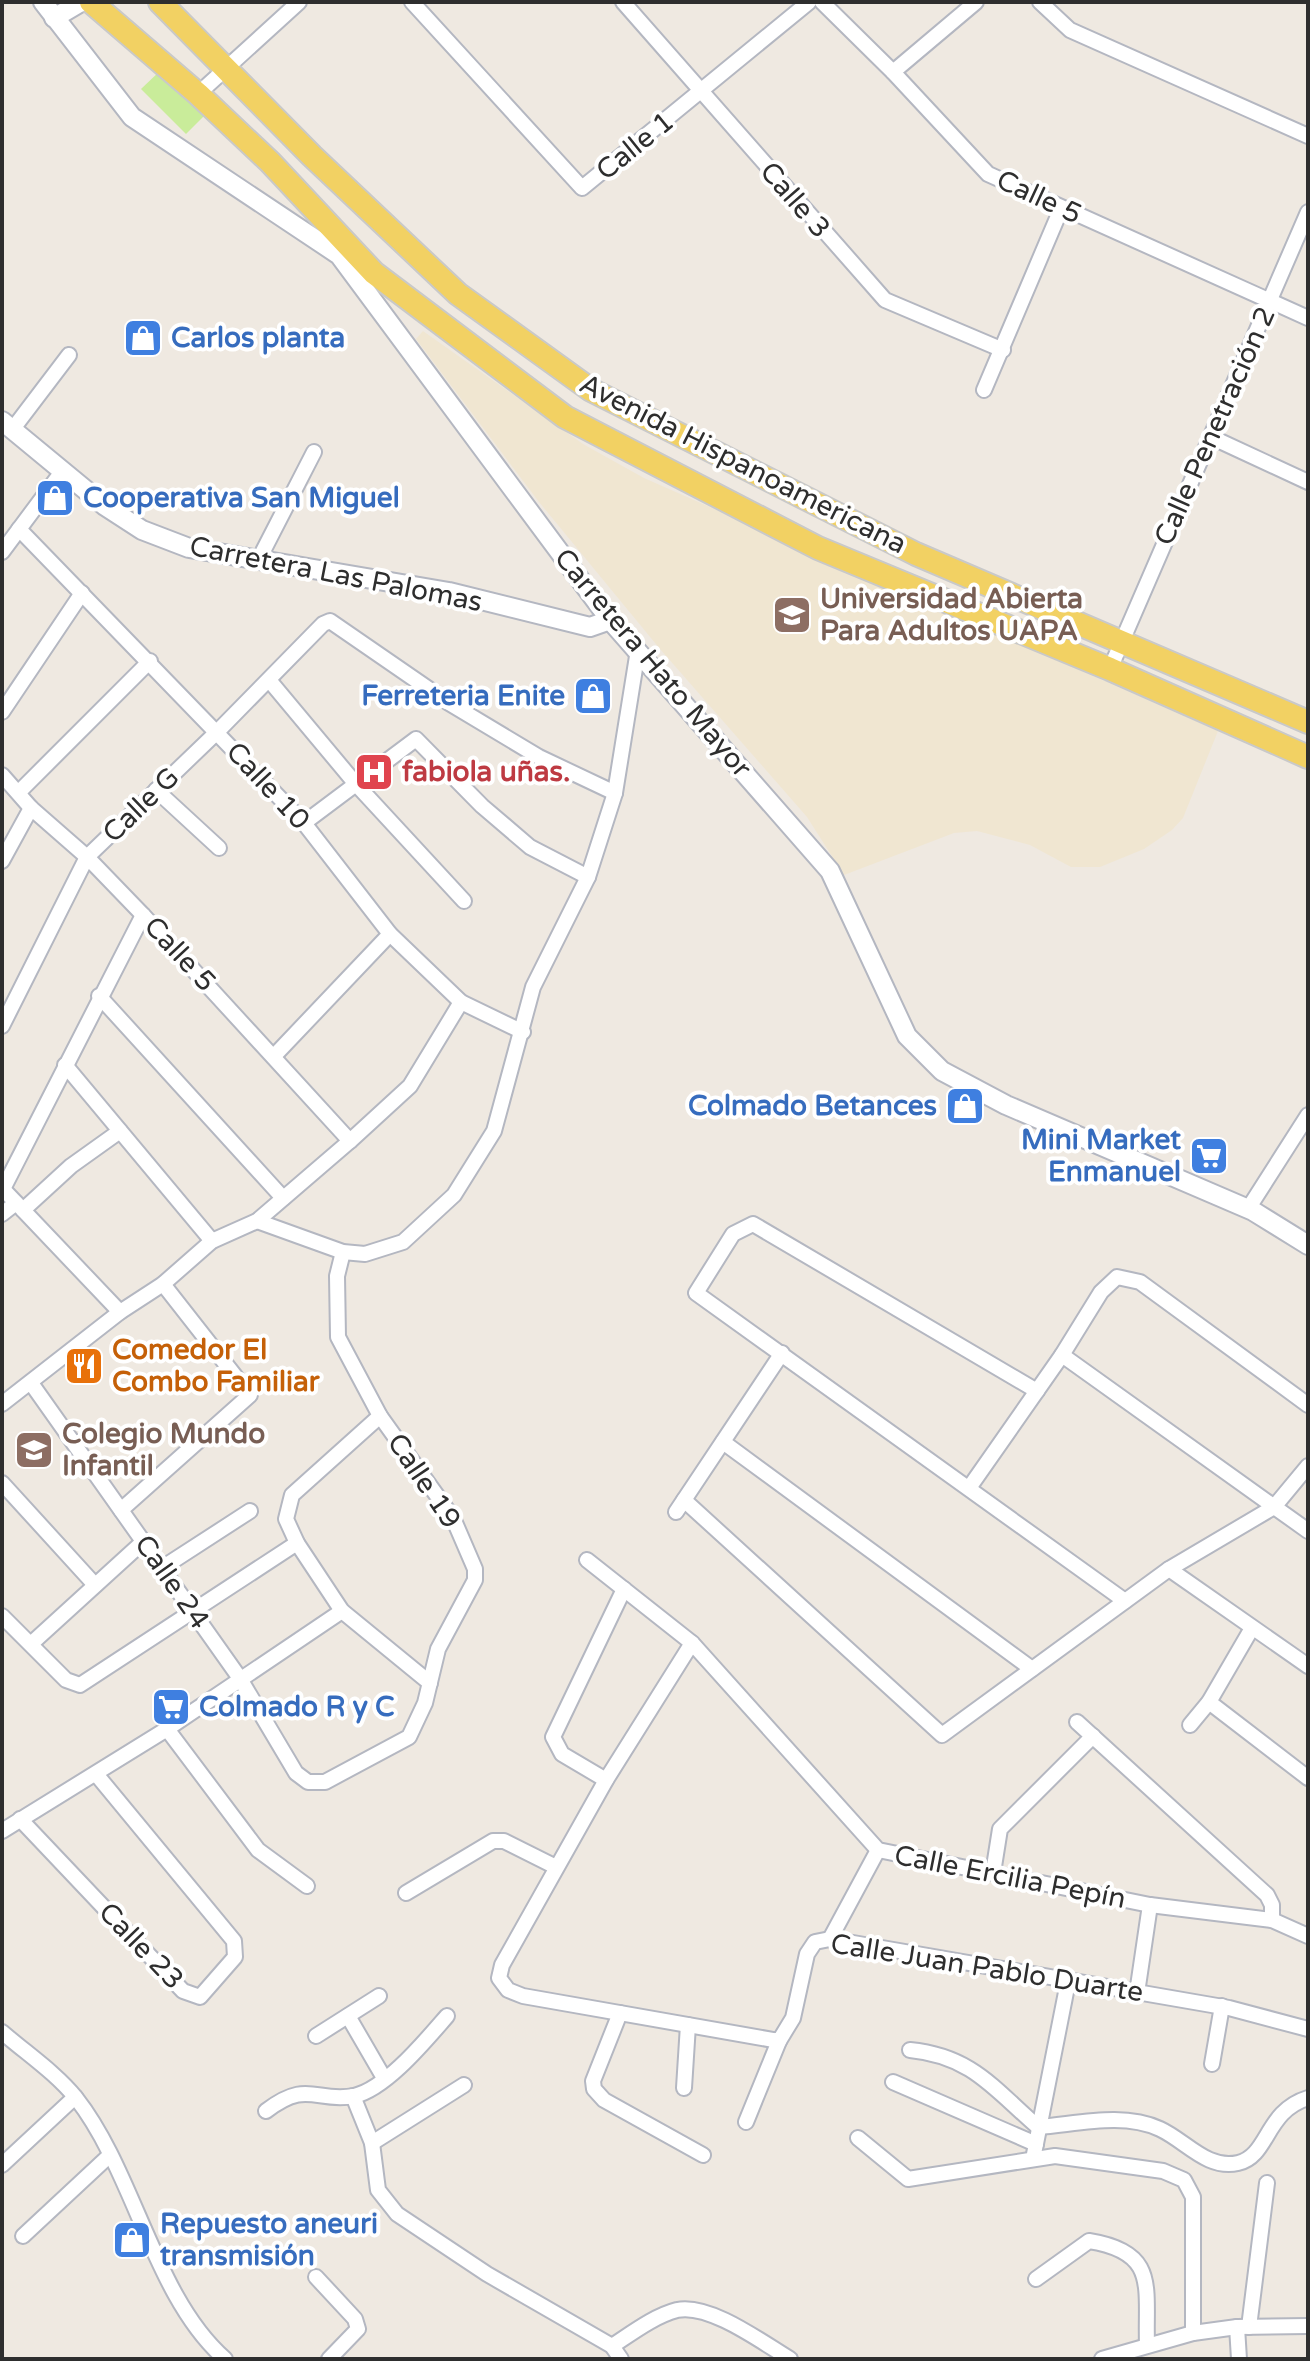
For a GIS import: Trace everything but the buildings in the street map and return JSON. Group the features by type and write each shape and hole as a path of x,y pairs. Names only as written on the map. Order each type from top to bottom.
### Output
{"main road":[{"name":"Avenida Hispanoamericana","path":"91,2 198,94 270,162 374,273 565,417 818,548 1110,669 1308,757"},
{"name":"Avenida Hispanoamericana","path":"160,2 223,68 458,294 591,390 916,554 1308,722"}],"street":[{"path":"49,10 81,2"},
{"path":"198,94 299,2"},
{"name":"Calle 1","path":"412,2 582,188 809,2"},
{"name":"Calle 3","path":"623,2 885,300 1003,350"},
{"name":"Calle 5","path":"822,2 893,72 979,167 1061,209 1308,318"},
{"path":"893,72 976,2"},
{"path":"1040,2 1070,30 1103,47 1308,136"},
{"name":"Carretera Hato Mayor","path":"49,10 132,117 339,255 610,620 830,871 907,1036 942,1071 1006,1105 1248,1209 1308,1245"},
{"path":"984,390 1061,209"},
{"name":"Calle Penetración 2","path":"1121,641 1308,212"},
{"path":"7,425 69,355"},
{"name":"Carretera Las Palomas","path":"7,425 61,473 142,530 189,548 449,592 590,627 610,620"},
{"path":"1211,437 1308,482"},
{"path":"258,561 314,452"},
{"path":"2,552 61,473"},
{"name":"Calle 10","path":"19,529 304,823 390,934 461,1002 523,1032"},
{"path":"2,712 82,593"},
{"name":"Calle G","path":"2,1026 87,857 330,621 462,710 539,757 615,793"},
{"path":"1110,669 1121,641"},
{"path":"257,1221 343,1252 365,1254 403,1242 454,1195 494,1131 533,987 588,877 615,793 638,650"},
{"path":"20,791 150,661"},
{"path":"269,680 355,783 464,901"},
{"path":"304,823 416,739 482,806 530,847 588,877"},
{"name":"Calle 5","path":"2,775 20,791 31,808 87,857 143,915 275,1055 350,1141"},
{"path":"156,790 219,848"},
{"path":"2,861 31,808"},
{"path":"120,1312 3,1189 143,915"},
{"path":"275,1055 390,934"},
{"path":"99,996 283,1198"},
{"path":"2,1404 120,1312 163,1284 212,1241 257,1221 350,1141 410,1086 461,1002"},
{"path":"65,1065 212,1241"},
{"path":"1248,1209 1308,1115"},
{"path":"2,1214 20,1206 120,1131"},
{"path":"1037,1391 753,1224 733,1234 696,1293 1125,1601"},
{"name":"Calle 19","path":"308,1782 325,1782 409,1737 419,1723 438,1649 472,1590 475,1569 453,1518 380,1416 338,1337 337,1276 343,1252"},
{"path":"969,1488 1062,1355 1101,1292 1117,1277 1140,1282 1308,1405"},
{"path":"121,1510 250,1395 163,1284"},
{"path":"782,1353 680,1506 942,1735 1169,1569 1274,1507 1308,1466"},
{"path":"1062,1355 1308,1531"},
{"name":"Calle 24","path":"31,1383 239,1677 296,1773 308,1782"},
{"path":"380,1416 292,1495 285,1511 297,1543 342,1611 430,1683"},
{"path":"723,1442 1032,1669"},
{"path":"2,1483 95,1585"},
{"path":"162,1568 250,1511"},
{"path":"32,1643 144,1541"},
{"path":"2,1616 66,1680 80,1685 297,1543"},
{"name":"Calle Ercilia Pepín","path":"587,1560 692,1643 878,1850 1150,1905 1272,1920 1308,1936"},
{"path":"1169,1569 1308,1666"},
{"path":"606,1780 562,1754 553,1737 624,1589"},
{"path":"3,1827 167,1729 239,1677 342,1611"},
{"path":"1190,1725 1209,1702 1252,1628"},
{"path":"692,1643 606,1780 502,1965 499,1978 502,1984 523,1996 779,2041"},
{"path":"1209,1702 1308,1778"},
{"path":"1077,1722 1267,1895 1272,1905 1272,1920"},
{"path":"167,1729 258,1850 307,1886"},
{"path":"993,1873 1000,1829 1093,1736"},
{"name":"Calle 23","path":"20,1819 183,1991 194,1996 207,1993 235,1957 234,1941 96,1774"},
{"path":"406,1893 493,1841 504,1841 556,1867"},
{"path":"830,1939 878,1850"},
{"path":"1137,1993 1150,1905"},
{"name":"Calle Juan Pablo Duarte","path":"746,2122 779,2041 793,2018 807,1954 815,1942 830,1939 1222,2006 1308,2029"},
{"path":"1034,2151 1068,1982"},
{"path":"316,2036 379,1996"},
{"path":"1212,2064 1222,2006"},
{"path":"620,2013 593,2081 594,2089 604,2100 703,2155"},
{"path":"348,2016 384,2078"},
{"path":"266,2111 286,2096 309,2093 353,2096 384,2078 414,2053 447,2016"},
{"path":"684,2088 688,2025"},
{"path":"2,2032 75,2097 110,2155 191,2319 225,2359"},
{"path":"910,2050 936,2053 964,2064 989,2080 1038,2127 1117,2119 1139,2121 1172,2135 1212,2161 1236,2163 1259,2148 1283,2110 1308,2098"},
{"path":"893,2082 1034,2151 1163,2171 1184,2180 1193,2197 1193,2333"},
{"path":"372,2143 464,2085"},
{"path":"353,2096 372,2143 378,2190 397,2214 487,2274 612,2346 621,2359"},
{"path":"2,2165 75,2097"},
{"path":"858,2138 908,2179 1034,2151"},
{"path":"23,2236 110,2155"},
{"path":"1239,2359 1267,2183"},
{"path":"1036,2279 1089,2241 1126,2250 1144,2274 1147,2345"},
{"path":"316,2277 355,2319 358,2329 329,2359"},
{"path":"612,2346 650,2322 687,2309 732,2325 790,2359"},
{"path":"1102,2359 1193,2333 1243,2327 1308,2326"}],"shaded area":[{"name":"Universidad Abierta Para Adultos UAPA","path":"423,331 583,444 644,478 1218,731 1183,818 1172,830 1144,849 1100,867 1071,867 1030,845 977,831 954,833 844,875 807,817 660,649 539,502 416,339"}],"green space":[{"path":"161,70 206,114 186,134 141,89"}],"place":[{"name":"Carlos planta","path":"143,338"},
{"name":"Cooperativa San Miguel","path":"55,498"},
{"name":"Universidad Abierta Para Adultos UAPA","path":"792,615"},
{"name":"Ferreteria Enite","path":"593,696"},
{"name":"fabiola uñas.","path":"374,772"},
{"name":"Colmado Betances","path":"965,1106"},
{"name":"Mini Market Enmanuel","path":"1209,1156"},
{"name":"Comedor El Combo Familiar","path":"84,1366"},
{"name":"Colegio Mundo Infantil","path":"34,1450"},
{"name":"Colmado R y C","path":"171,1707"},
{"name":"Repuesto aneuri transmisión","path":"132,2240"}]}
